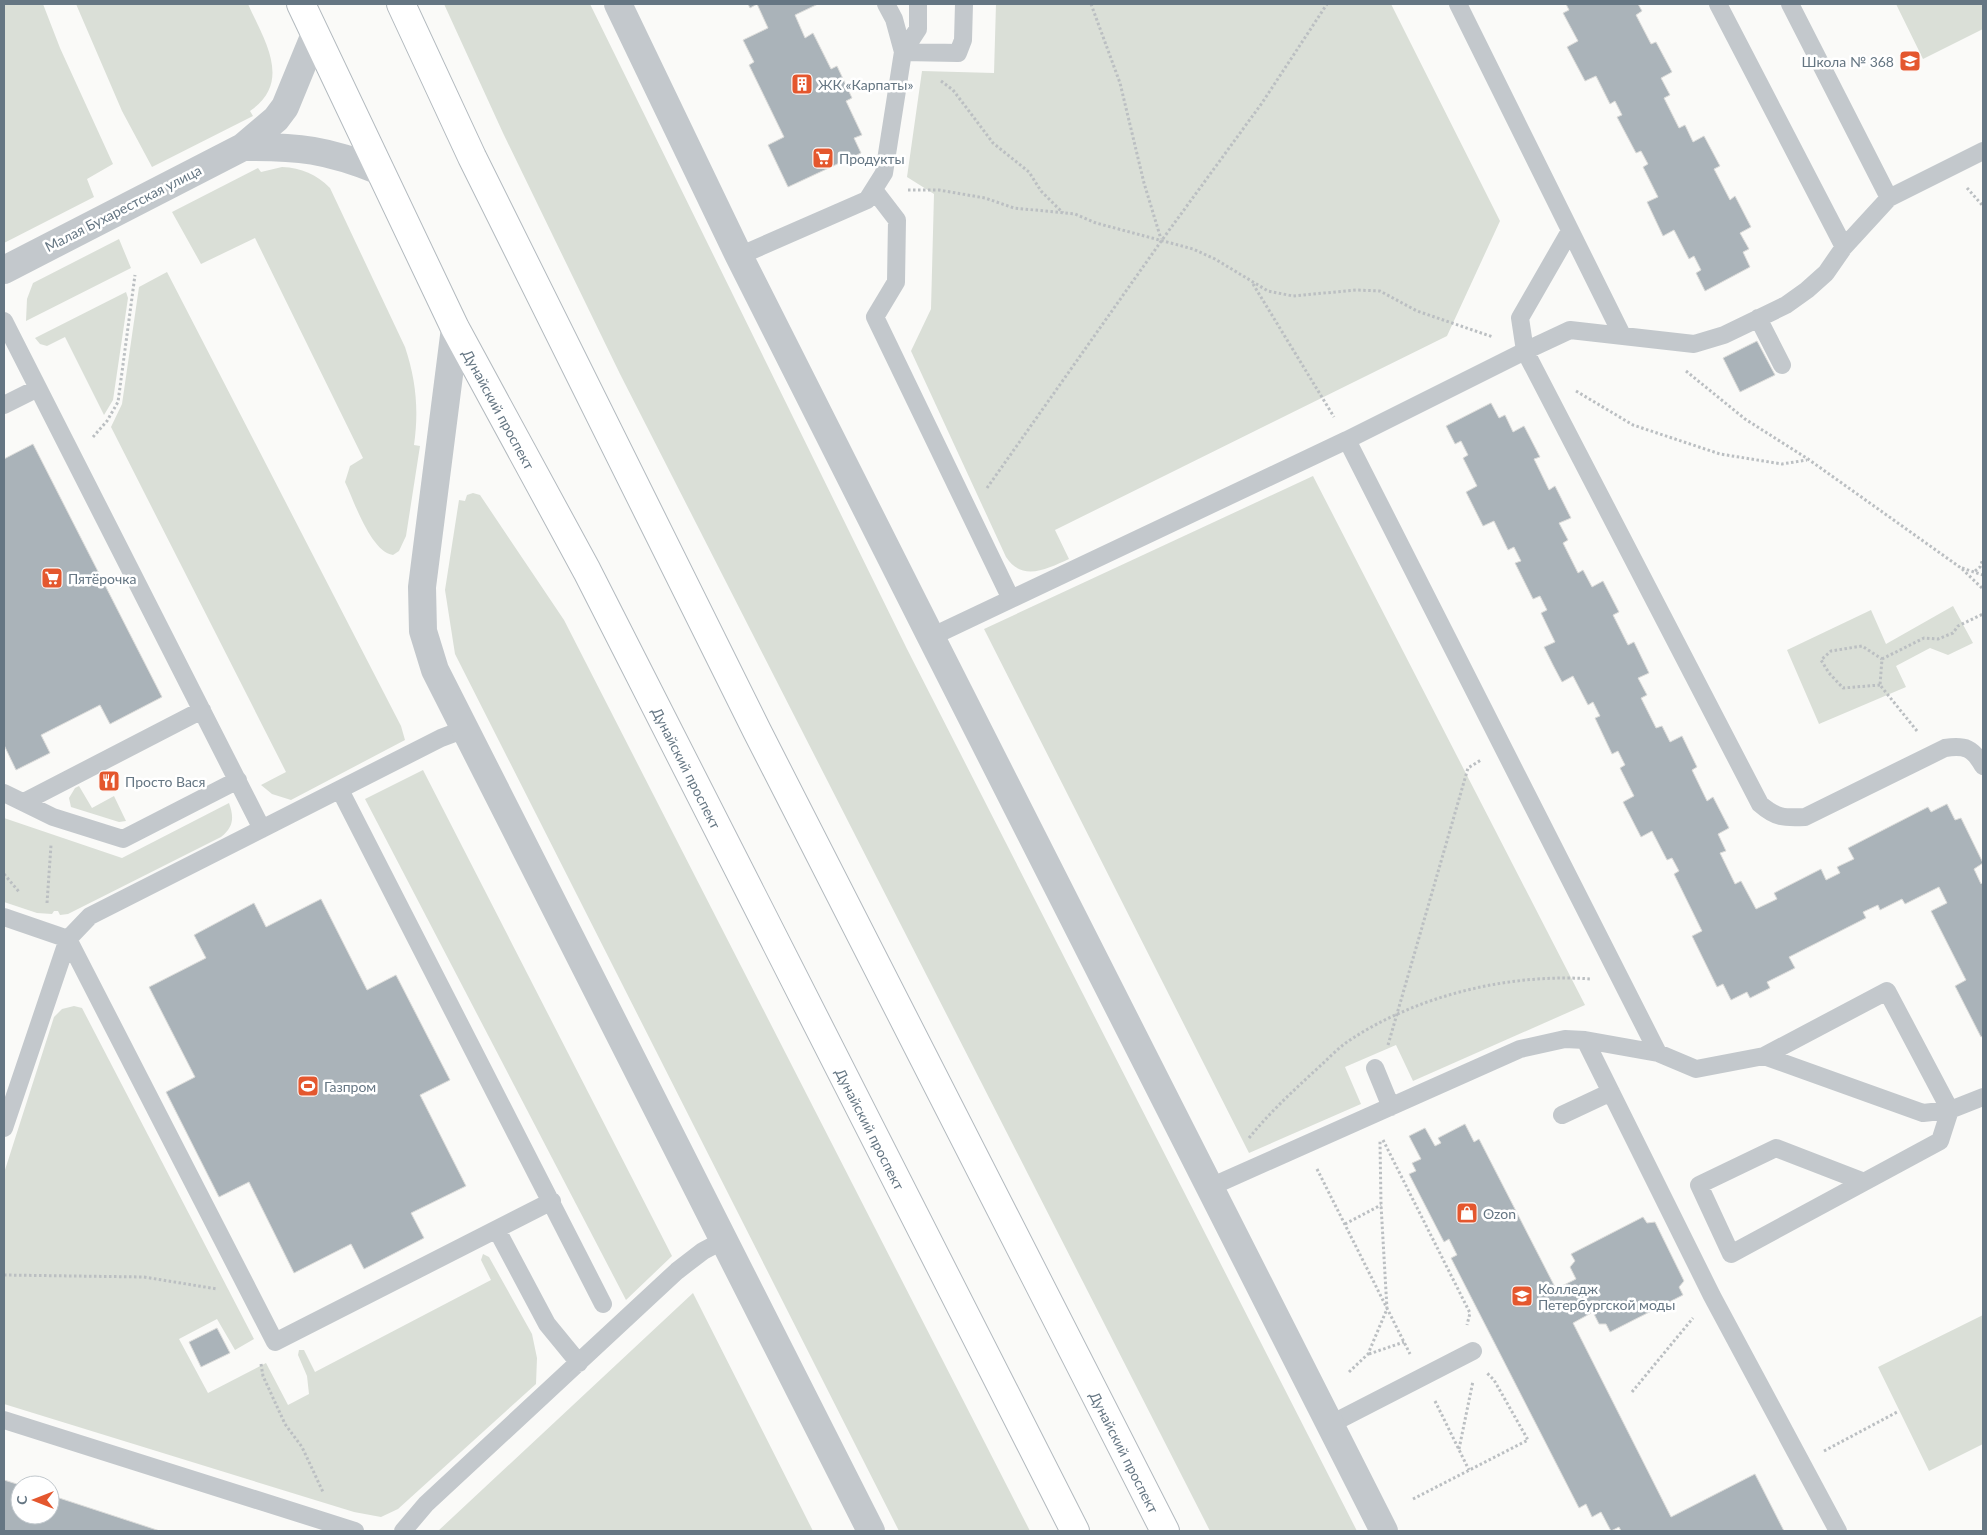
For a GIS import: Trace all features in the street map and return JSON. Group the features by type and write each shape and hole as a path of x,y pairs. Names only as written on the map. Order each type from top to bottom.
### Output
{"main road":[{"name":"Дунайский проспект","path":"302,4 455,328 587,571 1074,1531"},
{"name":"Дунайский проспект","path":"401,4 472,157 753,722 1165,1531"}],"street":[{"path":"618,4 739,256 930,637 1208,1188 1384,1531"},
{"name":"Малая Бухарестская улица","path":"4,270 243,147 276,119 285,107 315,34"},
{"name":"Малая Бухарестская улица","path":"243,147 289,146 316,150 346,158 380,171"},
{"path":"455,328 422,596 423,631 433,662 464,729 871,1531"}],"lane":[{"path":"739,256 867,200 884,173 903,52 894,19 886,4"},
{"path":"903,52 918,29 918,4"},
{"path":"903,52 958,53 964,40 964,4"},
{"path":"1458,4 1622,335"},
{"path":"1718,4 1844,247"},
{"path":"1790,4 1888,198"},
{"path":"930,637 1348,440 1570,330 1694,344 1724,335 1786,305 1807,290 1826,273 1844,247 1888,198 1983,151"},
{"path":"874,190 897,220 896,282 875,317 1011,600"},
{"path":"1570,231 1520,318 1525,351 1760,804 1772,814 1789,818 1805,816 1944,748 1966,748 1977,754 1983,766"},
{"path":"1758,318 1782,365"},
{"path":"4,321 262,829"},
{"path":"4,405 38,388"},
{"path":"1348,440 1658,1053"},
{"path":"24,802 202,710"},
{"path":"4,1128 68,939 90,916 464,729"},
{"path":"4,793 53,817 123,840 238,780"},
{"path":"340,790 552,1201 603,1304"},
{"path":"4,918 68,939 275,1342 552,1201"},
{"path":"1208,1188 1520,1049 1565,1039 1585,1040 1658,1053 1696,1069 1764,1056 1887,991 1950,1110 1940,1141 1732,1254 1698,1185 1776,1148 1864,1182"},
{"path":"1585,1040 1712,1296 1838,1531"},
{"path":"1764,1056 1923,1113 1950,1110 1983,1096"},
{"path":"1375,1068 1391,1107"},
{"path":"1562,1115 1611,1092"},
{"path":"497,1230 546,1324 580,1363"},
{"path":"402,1531 426,1504 677,1271 703,1251 724,1240"},
{"path":"1329,1425 1473,1352"},
{"path":"4,1420 355,1531"}],"path":[{"path":"1092,4 1120,83 1144,183 1162,240"},
{"path":"986,489 1162,240 1262,103 1328,4"},
{"path":"903,52 953,90 994,143 1029,172 1041,191 1064,213"},
{"path":"874,190 939,190 985,198 1014,208 1076,214 1096,223 1193,249 1215,259 1268,291 1293,296 1356,290 1380,291 1417,311 1483,333 1525,351"},
{"path":"74,460 107,421 118,402 135,275"},
{"path":"1252,283 1348,440"},
{"path":"1684,369 1745,419 1808,459 1961,568 1983,589"},
{"path":"1575,390 1633,424 1720,454 1782,464 1808,459"},
{"path":"1974,571 1980,567 1983,559"},
{"path":"1961,568 1983,575"},
{"path":"1882,659 1924,638 1938,639 1953,633 1958,626 1983,614"},
{"path":"1880,685 1844,688 1829,673 1821,660 1831,651 1862,646 1882,659"},
{"path":"1882,659 1880,685 1935,752"},
{"path":"1375,1068 1386,1053 1468,768 1503,748"},
{"path":"53,817 46,914 68,939"},
{"path":"1247,1141 1288,1095 1349,1041 1398,1014 1471,990 1512,983 1576,979 1622,982"},
{"path":"1349,1372 1368,1354 1387,1309 1381,1205 1380,1134"},
{"path":"1305,1146 1469,1470"},
{"path":"1344,1224 1381,1205"},
{"path":"4,1275 144,1277 202,1285 252,1297"},
{"path":"1632,1392 1712,1296"},
{"path":"1368,1354 1404,1342"},
{"path":"260,1359 263,1376 285,1424 302,1446 337,1525"},
{"path":"1459,1449 1475,1372"},
{"path":"1801,1462 1900,1411"}],"shaded area":[{"path":"4,4 43,4 60,48 113,164 87,179 94,197 4,243"},
{"path":"76,4 248,4 267,46 271,60 272,74 270,87 263,100 250,111 253,116 152,167 122,111"},
{"path":"444,4 590,4 907,649 1357,1531 1210,1531 620,374 503,133"},
{"path":"996,4 1391,4 1500,221 1447,336 1055,530 1069,559 1035,571 1020,569 1012,565 1006,557 911,351 931,309 934,194 907,177 922,71 994,73"},
{"path":"1896,4 1983,4 1983,29 1923,59"},
{"path":"282,167 308,173 330,188 409,359 416,395 414,445 420,446 406,536 399,551 393,555 385,552 377,545 353,501 345,482 350,466 363,458 255,238 201,264 172,212 258,168 261,172"},
{"path":"119,239 131,268 26,321 27,299 33,283"},
{"path":"167,272 401,726 405,740 291,800 272,794 261,785 286,772 111,427 122,404 139,287"},
{"path":"126,292 128,298 113,400 104,415 65,337 47,346 40,344 35,338"},
{"path":"1313,476 1585,1005 1413,1081 1396,1045 1345,1067 1361,1104 1249,1153 984,629"},
{"path":"473,493 480,495 564,620 1030,1531 899,1531 455,654 445,590 459,500 465,501 467,495"},
{"path":"1953,606 1973,643 1948,655 1930,648 1896,666 1906,687 1819,724 1787,650 1871,610 1886,644"},
{"path":"423,770 672,1256 626,1300 365,799"},
{"path":"79,786 92,808 114,796 126,821 119,822 71,807 69,798 75,788"},
{"path":"229,803 232,822 231,826 221,837 68,914 60,915 58,911 54,911 52,914 37,913 4,902 4,818 122,858"},
{"path":"74,1006 82,1008 254,1339 235,1350 217,1319 179,1339 208,1393 266,1363 288,1405 309,1394 307,1376 298,1355 299,1350 304,1350 315,1372 491,1280 481,1260 483,1254 489,1257 532,1334 537,1358 536,1384 398,1509 381,1517 354,1512 4,1404 4,1173 54,1017 62,1009"},
{"path":"693,1293 813,1531 438,1531"},
{"path":"1983,1315 1983,1444 1929,1471 1878,1367"}],"building":[{"path":"748,4 757,4 750,8"},
{"name":"ЖК «Карпаты»","path":"757,4 818,4 795,15 805,38 813,33 831,69 837,66 852,98 846,101 862,135 854,138 861,153 788,187 768,145 784,137 749,65 754,62 743,40 768,28"},
{"path":"1566,4 1638,4 1642,11 1636,15 1651,44 1656,42 1672,72 1661,78 1670,95 1664,98 1679,128 1685,125 1693,142 1704,136 1720,166 1714,169 1730,200 1735,196 1751,227 1740,233 1749,249 1743,252 1750,267 1705,291 1696,273 1701,270 1694,256 1689,259 1674,230 1663,236 1647,202 1658,197 1643,167 1648,164 1641,151 1636,153 1617,117 1622,115 1615,101 1610,104 1596,76 1585,81 1567,47 1578,41 1563,13 1569,10"},
{"path":"1757,341 1775,375 1740,392 1723,358"},
{"path":"1491,403 1499,418 1505,415 1513,432 1524,426 1540,457 1534,459 1549,490 1555,486 1571,518 1559,523 1568,540 1563,543 1578,573 1583,570 1592,587 1603,581 1619,612 1613,615 1628,645 1634,642 1649,673 1638,678 1647,695 1641,698 1656,728 1662,726 1670,742 1682,736 1697,767 1692,770 1707,801 1713,797 1729,828 1718,834 1726,851 1720,853 1735,884 1741,881 1756,909 1777,899 1774,893 1821,869 1826,880 1840,873 1837,867 1854,859 1848,848 1928,807 1931,812 1947,804 1955,820 1961,818 1983,863 1974,869 1981,884 1983,882 1983,1036 1981,1037 1955,986 1966,980 1931,911 1947,903 1939,887 1905,904 1902,899 1880,910 1878,905 1863,912 1866,918 1789,957 1795,968 1767,982 1770,988 1750,998 1747,992 1731,1000 1723,984 1717,987 1692,936 1702,931 1674,874 1679,871 1672,858 1667,860 1652,831 1641,837 1623,802 1634,796 1620,768 1625,765 1618,751 1612,754 1595,718 1600,716 1593,702 1588,705 1573,676 1562,682 1544,647 1555,642 1541,613 1547,610 1540,596 1533,599 1515,563 1521,561 1514,547 1508,550 1494,521 1483,526 1466,492 1477,486 1463,458 1468,455 1461,441 1455,444 1446,426"},
{"name":"Пятёрочка","path":"33,444 162,697 110,724 100,705 41,735 50,753 16,770 4,745 4,459"},
{"name":"Газпром","path":"321,899 367,990 396,975 450,1080 420,1095 466,1186 411,1213 424,1238 364,1269 351,1244 294,1273 249,1182 219,1197 166,1092 195,1077 149,987 206,958 194,935 254,903 266,927"},
{"path":"1465,1124 1474,1142 1479,1139 1556,1289 1576,1279 1570,1267 1575,1261 1571,1254 1643,1217 1647,1223 1655,1222 1684,1281 1679,1287 1683,1295 1610,1332 1606,1324 1599,1324 1593,1312 1573,1323 1671,1517 1755,1474 1784,1531 1621,1531 1619,1527 1611,1531 1601,1512 1592,1517 1586,1504 1579,1508 1451,1258 1457,1255 1449,1239 1444,1242 1409,1174 1416,1171 1412,1163 1421,1159 1409,1136 1425,1128 1435,1146 1441,1143 1438,1138"},
{"path":"217,1328 230,1353 201,1367 189,1342"},
{"path":"4,1480 10,1482 10,1525 60,1525 60,1498 160,1531 4,1531"}],"place":[{"name":"Школа № 368","path":"1910,61"},
{"name":"ЖК «Карпаты»","path":"802,84"},
{"name":"Продукты","path":"823,158"},
{"name":"Пятёрочка","path":"52,578"},
{"name":"Просто Вася","path":"109,781"},
{"name":"Газпром","path":"308,1086"},
{"name":"Ozon","path":"1467,1213"},
{"name":"Колледж Петербургской моды","path":"1522,1296"}]}
